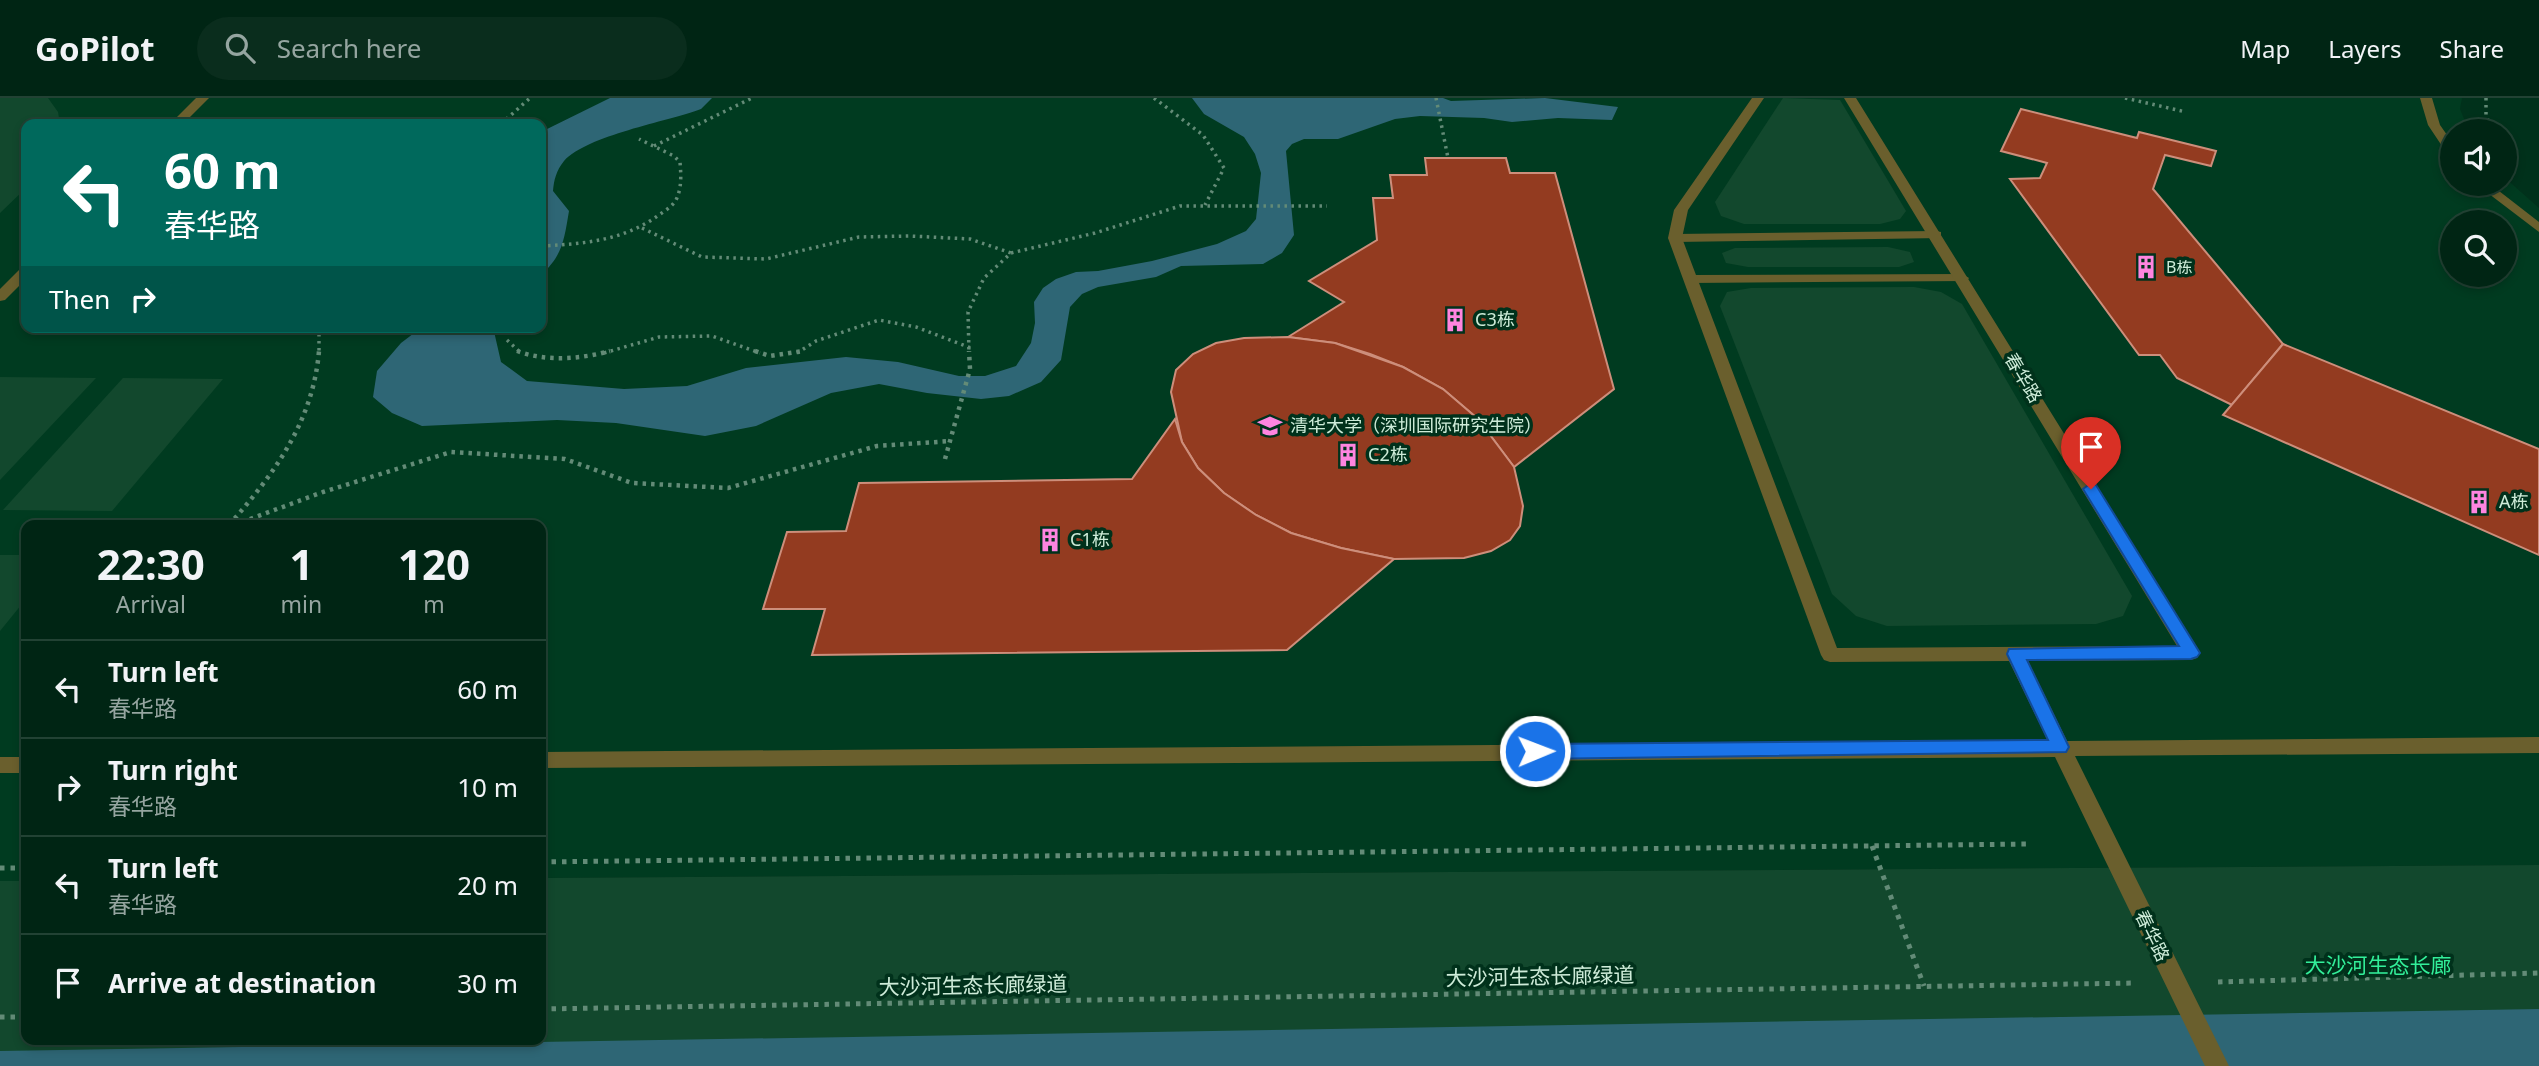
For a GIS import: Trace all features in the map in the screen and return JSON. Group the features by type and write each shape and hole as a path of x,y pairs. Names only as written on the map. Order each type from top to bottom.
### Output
{"street":[{"path":"181,119 203,98"},
{"path":"1758,98 1681,210 1675,238 1936,235"},
{"name":"春华路","path":"1675,238 1829,655 2191,653 1850,98"},
{"path":"2426,98 2434,125 2440,134"},
{"path":"2498,196 2539,228"},
{"path":"0,296 21,276"},
{"path":"1691,279 1962,278"},
{"name":"春华路","path":"2015,654 2217,1066"},
{"path":"546,760 2539,744"},
{"path":"0,765 21,765"}],"path":[{"path":"507,119 530,98"},
{"path":"653,146 752,98"},
{"path":"1154,98 1203,135 1224,168 1205,205"},
{"path":"1436,98 1448,158"},
{"path":"2125,98 2186,112"},
{"path":"2486,98 2488,119"},
{"path":"546,246 589,244 642,228 675,203 681,185 680,162 674,156 639,139"},
{"path":"944,459 958,420 970,369 968,312 984,278 1011,253 1094,233 1180,206 1327,206"},
{"path":"642,228 702,257 766,259 859,237 910,236 970,239 1011,253"},
{"path":"507,340 518,352 539,356 585,358 659,337 712,336 770,356 802,352 816,341 879,320 916,327 971,348"},
{"path":"233,520 280,463 300,423 318,362 320,333"},
{"path":"247,520 323,492 451,452 565,459 632,483 728,488 877,446 951,441"},
{"path":"546,862 2027,844"},
{"path":"1872,846 1924,986"},
{"path":"0,869 21,868"},
{"path":"2213,982 2539,973"},
{"name":"大沙河生态长廊绿道","path":"546,1009 2144,983"},
{"path":"0,1017 21,1017"}],"shaded area":[{"name":"清华大学（深圳国际研究生院）","path":"0,98 2462,98 2460,109 2464,119 2440,119 2440,196 2517,196 2517,189 2539,208 2539,865 546,878 546,520 21,520 21,881 0,881"}],"green space":[{"path":"0,98 48,98 58,112 59,119 21,119 21,193 0,213"},
{"path":"1783,98 1840,100 1906,211 1900,219 1880,224 1744,224 1721,216 1715,202"},
{"path":"1888,247 1910,252 1914,262 1899,267 1748,267 1726,263 1722,253 1735,248"},
{"path":"1914,287 1941,292 1962,304 2132,596 2123,616 2096,624 1887,626 1856,616 1832,594 1720,306 1727,292 1751,288"},
{"path":"0,377 96,378 0,480"},
{"path":"123,378 223,379 112,511 3,510"},
{"path":"0,555 21,555 21,605 0,631"},
{"name":"大沙河生态长廊","path":"2539,865 2539,1066 0,1066 0,881 21,881 21,1045 546,1045 546,878"}],"water":[{"path":"610,98 712,98 701,109 609,137 575,152 564,161 556,176 553,191 569,211 566,230 558,254 546,270 546,130"},
{"path":"1192,98 1443,98 1451,101 1545,98 1618,107 1612,120 1558,118 1512,122 1484,118 1420,116 1395,119 1338,139 1304,139 1292,144 1286,151 1294,235 1282,253 1263,264 1181,266 1156,277 1098,287 1082,294 1070,307 1061,360 1041,382 1009,396 981,399 879,384 831,393 756,426 705,436 616,423 557,420 422,426 392,413 373,397 377,371 401,343 414,333 494,333 501,362 527,381 624,389 687,386 746,368 846,357 898,362 959,376 985,376 1016,366 1031,343 1035,323 1034,302 1043,288 1056,279 1076,272 1098,271 1152,261 1217,244 1246,231 1256,219 1261,173 1255,154 1244,137 1204,114"},
{"path":"2539,1009 2539,1066 0,1066 0,1051 546,1045 546,1042"}],"building":[{"name":"B栋","path":"2021,109 2137,138 2139,132 2216,151 2211,166 2165,155 2153,189 2283,344 2232,405 2177,378 2160,355 2139,355 2010,179 2040,178 2047,163 2001,151"},
{"name":"C3栋","path":"1425,158 1506,158 1510,173 1555,173 1614,389 1514,467 1478,419 1443,389 1403,367 1370,354 1335,343 1288,337 1344,302 1309,281 1377,240 1373,198 1393,198 1390,175 1427,175"},
{"name":"C2栋","path":"1288,337 1335,343 1403,367 1443,389 1478,419 1514,467 1523,506 1520,526 1510,540 1491,551 1464,558 1394,559 1341,548 1291,533 1256,515 1224,493 1198,468 1182,442 1171,392 1176,370 1193,354 1216,343 1244,338"},
{"name":"A栋","path":"2283,344 2539,449 2539,555 2223,415"},
{"name":"C1栋","path":"1175,419 1182,442 1198,468 1224,493 1256,515 1291,533 1341,548 1394,559 1287,650 812,655 825,609 763,609 787,532 846,531 859,483 1132,479"}],"place":[{"name":"B栋","path":"2146,267"},
{"name":"C3栋","path":"1455,320"},
{"name":"清华大学（深圳国际研究生院）","path":"1270,426"},
{"name":"C2栋","path":"1348,455"},
{"name":"A栋","path":"2479,502"},
{"name":"C1栋","path":"1050,540"}],"route":[{"path":"1535,751 2060,747 2015,654 2191,653 2091,489"}]}
